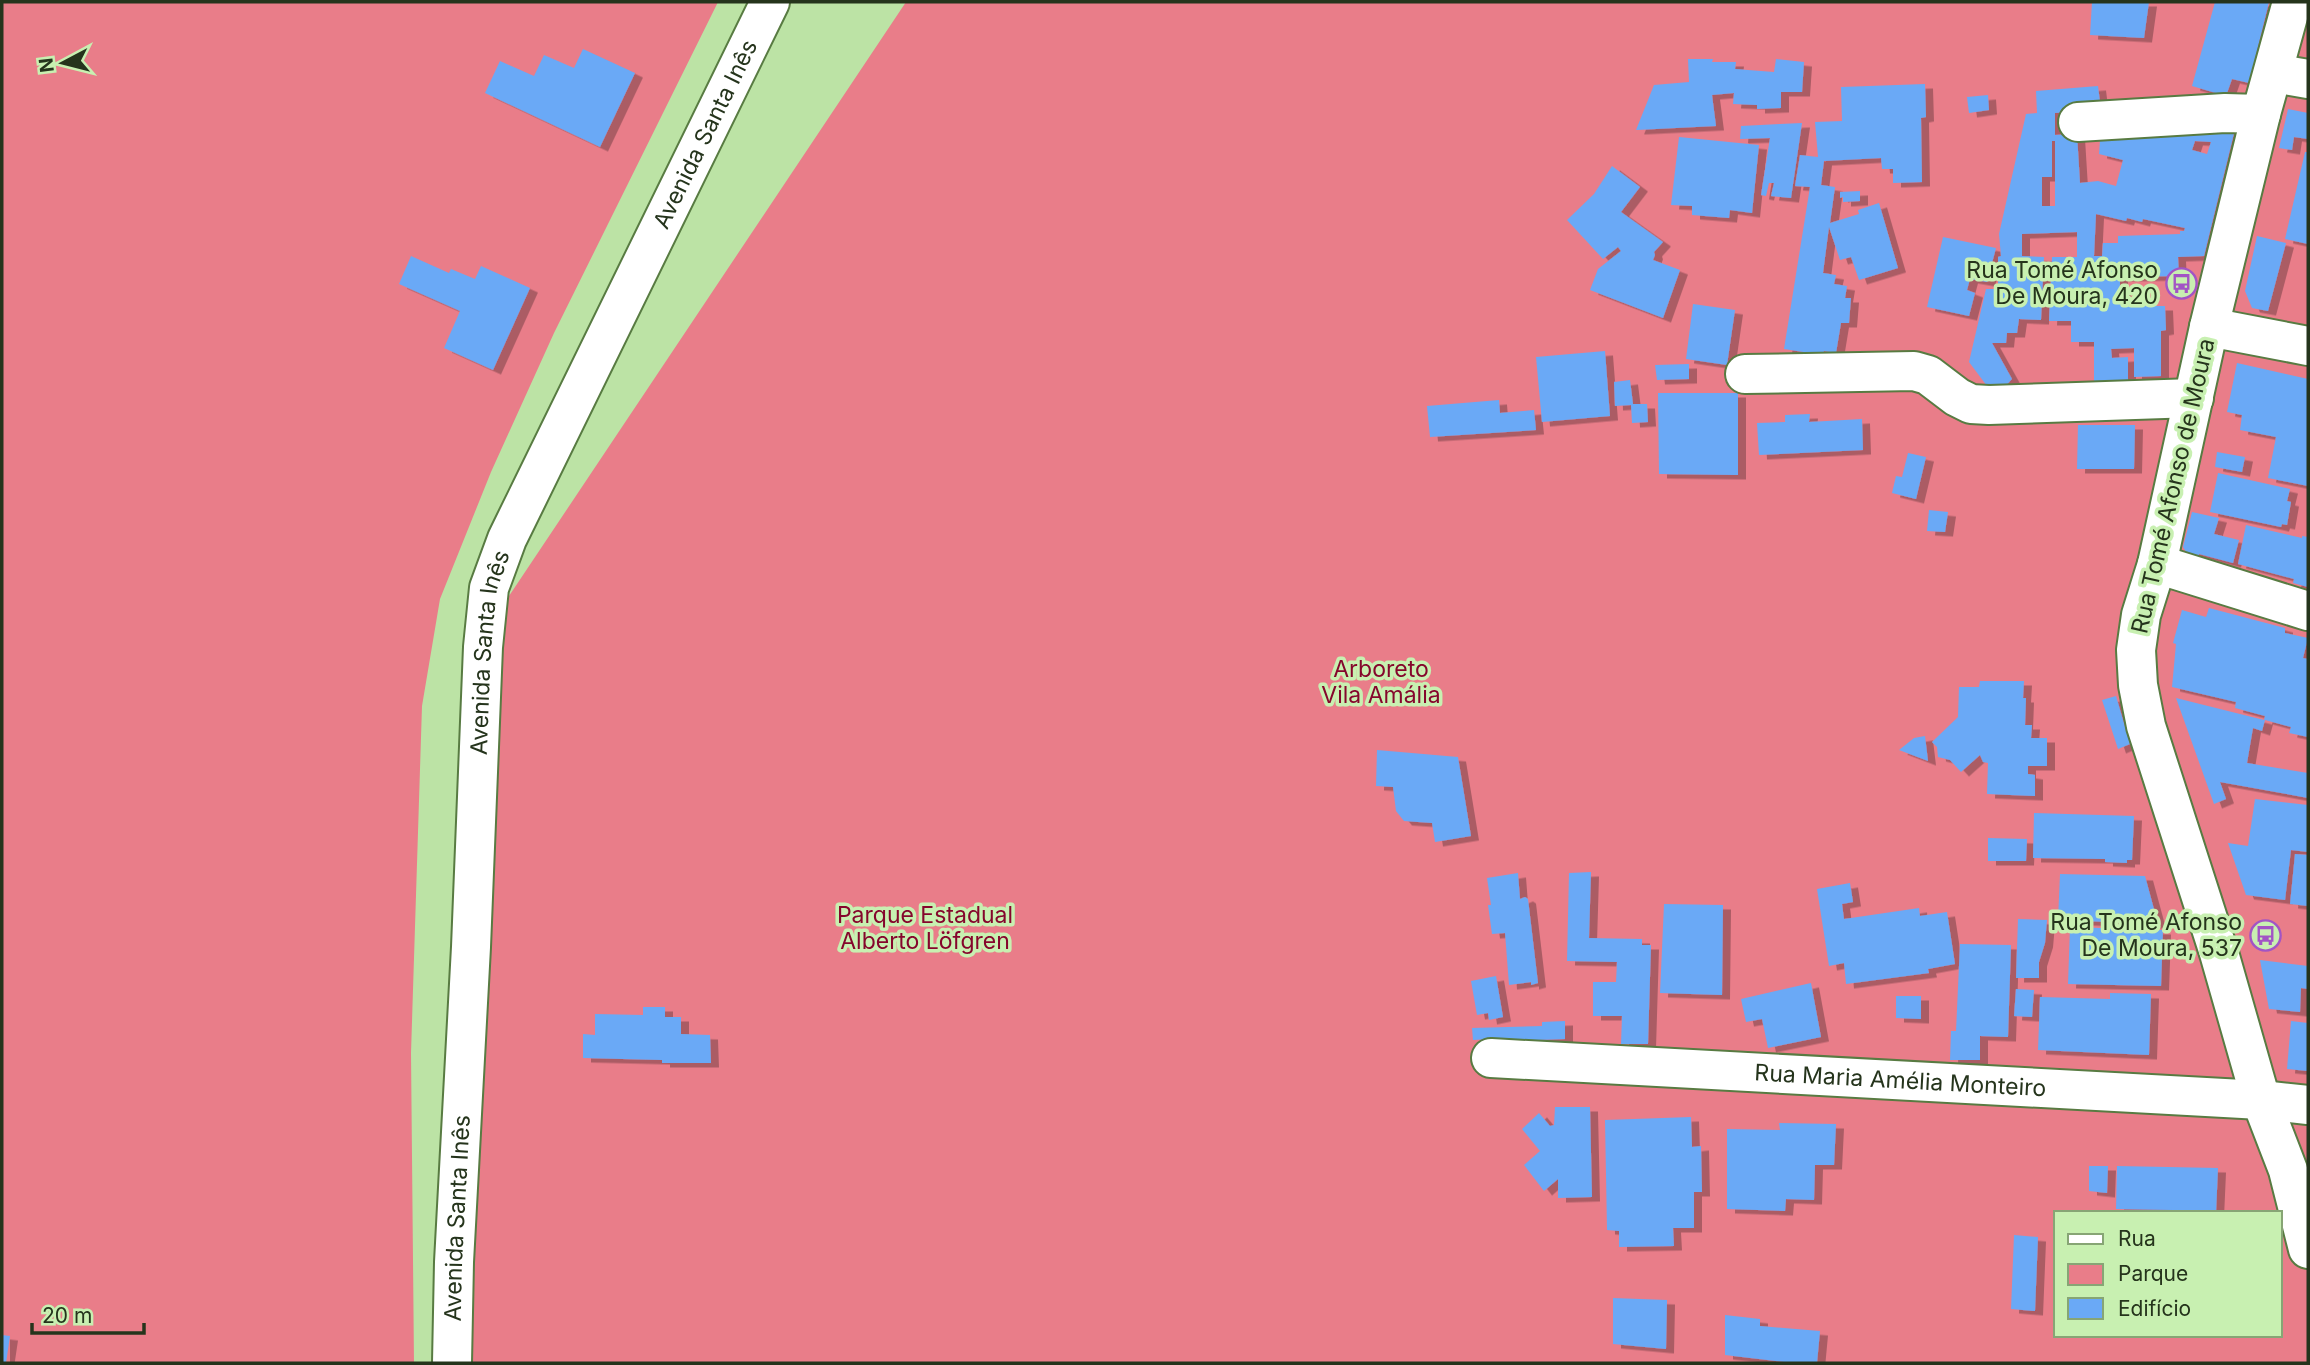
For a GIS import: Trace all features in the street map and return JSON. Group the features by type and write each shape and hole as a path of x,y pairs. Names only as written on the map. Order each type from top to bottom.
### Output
{"street":[{"name":"Avenida Santa Inês","path":"452,1363 454,1262 471,947 483,647 489,588 507,539 770,2"},
{"name":"Rua Tomé Afonso de Moura","path":"2292,2 2291,76 2261,114 2209,327 2157,564 2141,615 2136,650 2146,726 2230,988 2261,1100 2288,1170 2308,1249"},
{"path":"2078,122 2225,113 2261,114"},
{"path":"2209,327 2308,346"},
{"path":"1745,374 1914,371 1928,375 1971,404 1989,405 2194,398"},
{"path":"2157,564 2308,611"},
{"name":"Rua Maria Amélia Monteiro","path":"1491,1058 2261,1100 2308,1105"}],"green space":[{"path":"2,2 718,2 554,333 491,472 440,599 422,706 411,1053 414,1363 2,1363"},
{"name":"Arboreto Vila Amália","path":"906,2 2308,2 2308,1363 453,1363 499,611"}],"building":[{"path":"2092,2 2149,2 2144,38 2090,35"},
{"path":"2215,2 2269,2 2249,83 2232,79 2226,96 2192,86"},
{"path":"583,49 635,73 600,147 485,93 500,61 534,76 544,55 574,68"},
{"path":"1688,59 1736,62 1735,69 1774,72 1776,59 1804,62 1802,92 1781,92 1781,108 1757,109 1757,105 1733,104 1734,93 1712,95 1716,126 1636,130 1654,85 1689,82"},
{"path":"1925,84 1926,117 1921,118 1922,182 1893,183 1893,169 1882,169 1881,158 1824,161 1821,185 1835,187 1830,223 1859,214 1858,210 1879,203 1898,268 1859,280 1851,257 1840,260 1829,227 1823,273 1836,275 1834,284 1847,286 1845,298 1851,298 1849,323 1841,323 1836,353 1824,351 1823,355 1784,349 1810,187 1795,186 1800,155 1818,157 1815,122 1842,121 1841,87"},
{"path":"2098,86 2101,110 2055,113 2055,135 2077,134 2080,183 2098,181 2116,186 2123,160 2099,154 2101,127 2237,121 2204,256 2178,257 2179,276 2120,277 2120,290 2123,290 2125,306 2165,306 2166,330 2161,331 2161,376 2134,377 2134,348 2111,349 2112,358 2128,357 2128,389 2094,389 2094,342 2071,342 2071,321 2049,321 2052,257 2077,257 2077,232 2022,234 2022,256 2044,257 2041,320 2019,319 2017,333 2007,333 2006,343 1992,343 2012,379 2000,392 1993,394 1969,362 1986,289 1998,289 1998,257 2001,256 1999,234 2026,114 2037,113 2036,91","holes":["2052,141 2055,141 2055,206 2042,206 2042,177 2052,177","2195,141 2211,142 2207,154 2192,150","2096,214 2126,221 2127,218 2142,222 2143,219 2185,228 2180,234 2118,236 2118,243 2103,243 2102,256 2094,256"]},
{"path":"1988,95 1989,110 1969,113 1967,97"},
{"path":"2288,109 2308,113 2308,139 2294,137 2292,150 2279,148"},
{"path":"1802,123 1791,198 1771,196 1774,183 1769,183 1766,196 1761,195 1770,138 1740,139 1741,126"},
{"path":"1679,137 1759,145 1752,213 1730,210 1729,218 1692,215 1692,206 1671,205"},
{"path":"2305,152 2308,152 2308,244 2285,239"},
{"path":"1612,166 1640,187 1621,212 1663,242 1654,252 1653,260 1680,270 1663,318 1590,290 1598,269 1621,251 1618,247 1603,259 1567,220 1594,194"},
{"path":"1860,191 1860,201 1843,202 1843,197 1840,198 1840,192"},
{"path":"2257,236 2286,243 2268,311 2252,308 2245,291"},
{"path":"1943,237 1996,248 1987,282 1970,279 1967,290 1975,293 1969,316 1927,307"},
{"path":"411,256 449,273 451,269 475,279 481,266 530,288 493,370 444,348 460,311 399,284"},
{"path":"1693,304 1735,310 1727,365 1686,359"},
{"path":"1605,351 1610,416 1542,422 1536,357"},
{"path":"2237,363 2308,379 2308,486 2268,478 2276,437 2240,430 2242,415 2227,412"},
{"path":"1689,364 1689,379 1657,380 1655,365"},
{"path":"1630,380 1633,404 1647,404 1648,422 1632,423 1631,405 1615,406 1614,382"},
{"path":"1658,393 1738,393 1738,475 1659,474"},
{"path":"1499,400 1500,413 1534,410 1536,430 1430,437 1427,406"},
{"path":"1810,414 1809,422 1862,419 1863,450 1759,455 1757,423 1785,422 1785,415"},
{"path":"2078,425 2135,425 2134,469 2077,469"},
{"path":"2217,452 2245,457 2242,472 2215,467"},
{"path":"1908,453 1926,457 1916,499 1892,493 1896,476 1902,477"},
{"path":"2218,473 2290,489 2287,525 2282,524 2281,527 2210,512"},
{"path":"1929,510 1948,512 1945,532 1927,531"},
{"path":"2192,512 2219,518 2214,534 2239,540 2233,563 2199,554 2198,558 2188,555 2183,547"},
{"path":"2246,525 2302,538 2308,537 2308,587 2293,583 2294,579 2238,564"},
{"path":"2209,608 2285,628 2285,633 2308,638 2303,658 2308,659 2308,737 2289,733 2291,727 2265,720 2262,731 2253,728 2247,763 2308,773 2308,798 2220,782 2226,799 2214,804 2176,698 2264,720 2265,716 2235,708 2236,702 2172,687 2176,644 2173,643 2182,610 2206,617"},
{"path":"1980,681 2024,681 2025,725 2032,725 2031,738 2047,738 2047,766 2028,766 2028,774 2035,775 2035,796 1987,794 1988,763 1983,762 1980,755 1961,772 1950,760 1938,757 1937,747 1932,742 1958,717 1959,687 1979,687"},
{"path":"2116,696 2130,744 2118,749 2102,700"},
{"path":"1925,736 1928,761 1899,750 1914,738"},
{"path":"1377,750 1458,757 1471,836 1435,842 1432,823 1404,821 1396,811 1393,787 1376,786"},
{"path":"2255,799 2308,805 2308,852 2291,850 2285,900 2246,895 2228,843 2248,846"},
{"path":"2034,813 2134,816 2132,860 2127,860 2127,863 2105,862 2105,859 2033,858"},
{"path":"1988,838 2027,839 2026,861 1988,861"},
{"path":"2295,854 2308,855 2308,906 2290,904"},
{"path":"1591,872 1589,938 1642,939 1642,945 1651,945 1648,1044 1621,1044 1622,1016 1593,1016 1593,982 1616,982 1617,962 1567,961 1569,873"},
{"path":"1518,873 1520,899 1528,899 1538,983 1531,985 1531,982 1509,985 1505,933 1492,934 1488,905 1491,905 1487,878"},
{"path":"2060,874 2145,876 2158,924 2058,920"},
{"path":"1850,883 1853,902 1842,904 1844,919 1919,908 1920,916 1947,912 1955,964 1928,969 1929,973 1846,984 1844,963 1829,966 1817,889"},
{"path":"1664,904 1723,905 1722,995 1660,993"},
{"path":"2018,919 2047,920 2045,943 2039,962 2039,978 2016,978"},
{"path":"2070,927 2163,930 2161,986 2068,984"},
{"path":"1960,944 2011,945 2008,1037 1980,1036 1980,1060 1950,1060 1951,1031 1956,1031"},
{"path":"2260,960 2308,966 2308,989 2301,988 2300,1012 2269,1009"},
{"path":"1496,976 1503,1017 1489,1020 1488,1013 1477,1015 1471,981"},
{"path":"1811,983 1821,1037 1768,1048 1762,1019 1746,1022 1741,999"},
{"path":"2016,989 2034,990 2032,1017 2014,1016"},
{"path":"2110,993 2151,994 2149,1055 2038,1050 2040,997 2110,999"},
{"path":"1896,996 1921,996 1921,1019 1896,1018"},
{"path":"643,1007 665,1007 665,1017 681,1017 681,1034 710,1035 711,1063 583,1058 583,1034 595,1035 595,1014 643,1015"},
{"path":"1565,1021 1565,1039 1473,1040 1472,1028 1542,1026 1542,1022"},
{"path":"2291,1021 2308,1023 2308,1071 2287,1069"},
{"path":"1555,1107 1590,1107 1592,1197 1558,1198 1558,1179 1544,1191 1524,1165 1540,1151 1522,1129 1539,1113 1550,1126 1554,1125"},
{"path":"1691,1117 1692,1147 1701,1146 1702,1192 1694,1192 1694,1228 1673,1228 1674,1246 1619,1247 1619,1231 1607,1230 1605,1120"},
{"path":"1779,1123 1836,1124 1834,1165 1815,1165 1814,1200 1786,1199 1785,1211 1727,1209 1727,1129 1780,1130"},
{"path":"2089,1166 2108,1166 2107,1193 2089,1191"},
{"path":"2117,1166 2218,1168 2216,1211 2116,1209"},
{"path":"2014,1235 2038,1237 2035,1311 2011,1309"},
{"path":"1613,1298 1667,1300 1666,1349 1613,1344"},
{"path":"1725,1315 1760,1319 1760,1326 1820,1331 1817,1363 1725,1355"},
{"path":"2,1335 10,1336 6,1363 2,1363"}],"place":[{"name":"Rua Tomé Afonso De Moura, 420","path":"2181,283"},
{"name":"Rua Tomé Afonso De Moura, 537","path":"2265,935"}],"park label":[{"name":"Parque Estadual Alberto Löfgren","path":"925,928"}]}
